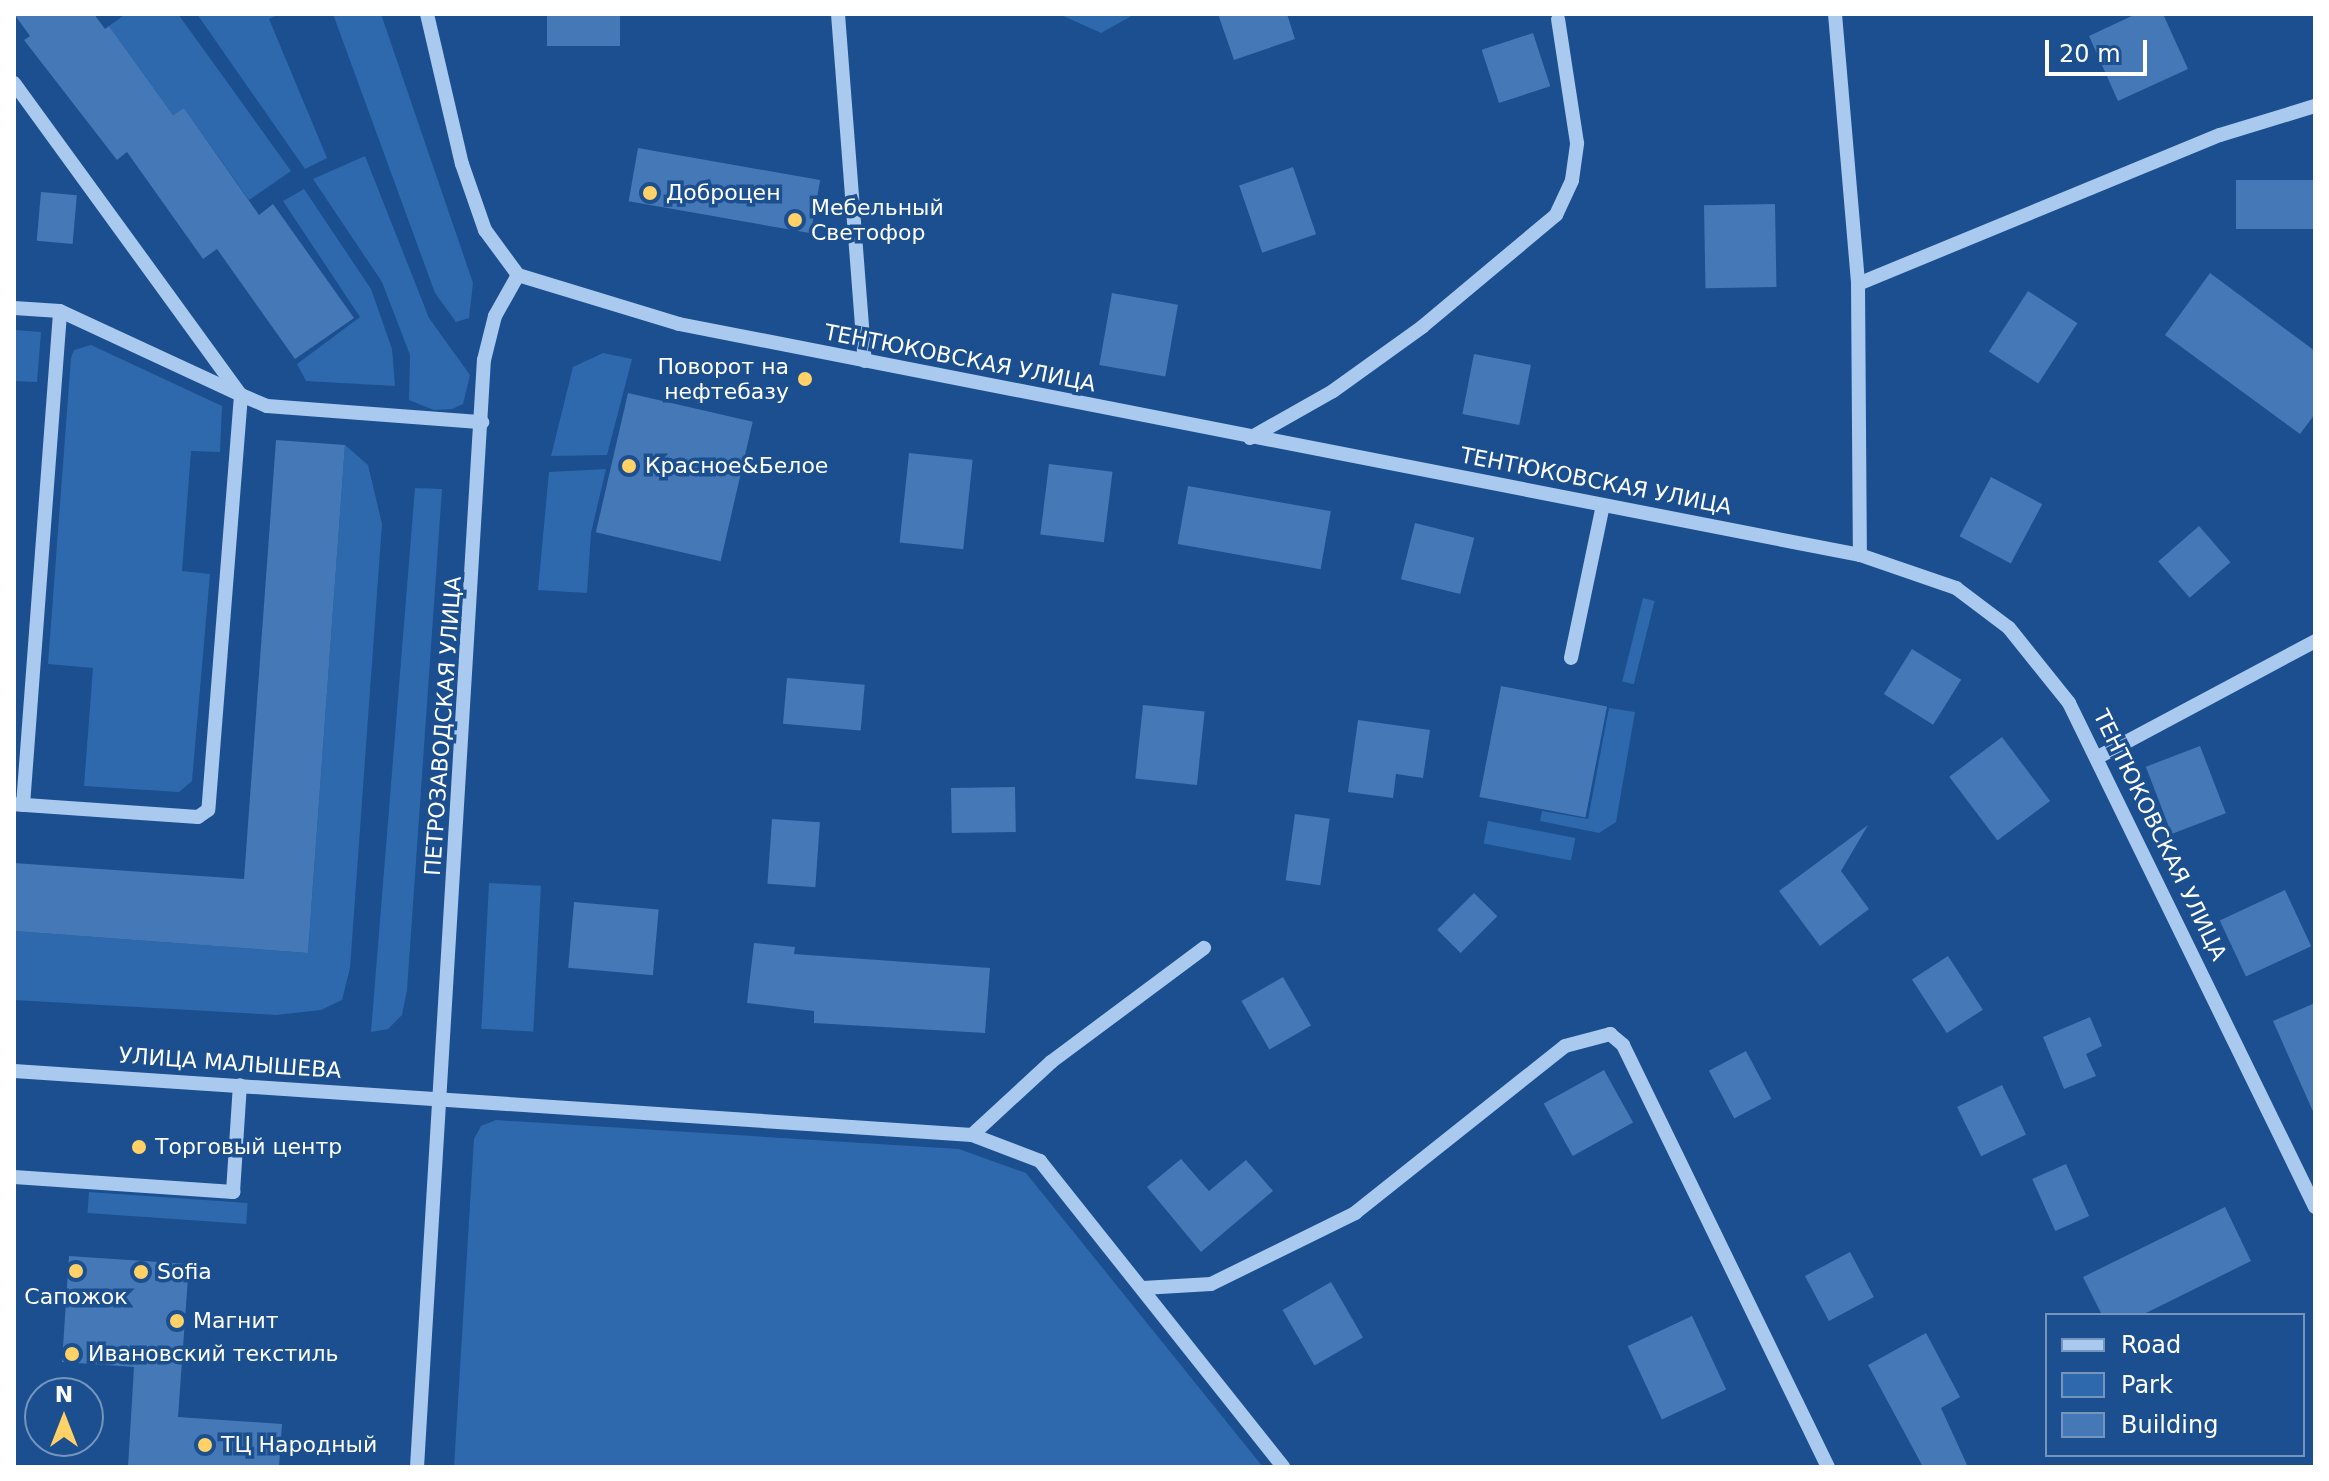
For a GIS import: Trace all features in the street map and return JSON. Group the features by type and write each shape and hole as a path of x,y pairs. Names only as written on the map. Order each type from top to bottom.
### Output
{"street":[{"path":"427,14 462,164 485,230 518,275"},
{"path":"838,14 865,361"},
{"path":"1835,14 1858,284 1860,555"},
{"path":"1250,438 1333,391 1422,327 1556,215 1572,180 1577,143 1558,19"},
{"path":"14,83 241,395 208,810 198,817 18,804 60,311"},
{"path":"1858,284 2220,135 2315,106"},
{"name":"ТЕНТЮКОВСКАЯ УЛИЦА","path":"518,275 679,324 1860,555 1931,576 2009,628 2040,661 2100,756 2310,1180 2315,1207"},
{"name":"ПЕТРОЗАВОДСКАЯ УЛИЦА","path":"417,1467 442,1100 484,360 495,316 518,275"},
{"path":"14,308 60,311 267,406 482,422"},
{"path":"1571,658 1603,505"},
{"path":"2100,756 2315,641"},
{"path":"972,1135 1051,1062 1204,948"},
{"path":"1143,1288 1211,1284 1355,1213 1565,1046 1610,1034 1623,1045 1828,1467"},
{"name":"УЛИЦА МАЛЫШЕВА","path":"14,1071 972,1135 1040,1161 1283,1467"},
{"path":"14,1177 233,1192 240,1085"}],"green space":[{"path":"126,14 178,14 291,171 249,200 184,108 173,115 109,26"},
{"path":"197,14 280,14 269,19 327,158 305,169"},
{"path":"333,14 381,14 473,283 469,318 456,322 435,293"},
{"path":"1059,14 1135,14 1101,33"},
{"path":"365,156 429,318 470,375 463,404 452,409 434,410 409,400 410,355 382,282 313,179"},
{"path":"304,189 371,289 392,349 395,386 306,381 297,364 360,317 283,201"},
{"path":"14,330 41,332 37,382 14,381"},
{"path":"91,345 222,406 220,452 191,451 182,571 210,574 192,781 179,792 84,786 93,668 48,664 71,358 74,350"},
{"path":"603,353 632,359 607,455 551,456 573,367"},
{"path":"345,445 368,465 382,524 350,968 342,1000 321,1010 276,1015 14,1000 14,931 308,953"},
{"path":"606,469 591,533 587,593 538,590 549,472"},
{"path":"415,488 442,489 407,990 402,1015 388,1029 371,1032"},
{"path":"1643,598 1655,601 1634,684 1622,681"},
{"path":"1609,708 1635,712 1616,822 1599,833 1540,821 1542,811 1588,819"},
{"path":"1488,821 1575,838 1571,861 1484,844"},
{"path":"489,883 541,886 533,1032 481,1029"},
{"path":"496,1120 959,1149 1026,1173 1263,1467 454,1467 474,1139 481,1126"},
{"path":"89,1192 248,1203 246,1224 88,1213"}],"building":[{"path":"14,14 94,14 105,29 109,26 173,115 184,108 259,215 273,204 354,318 295,359 217,249 203,259 127,152 117,160 24,40 30,36"},
{"path":"547,14 620,14 620,46 547,46"},
{"path":"1218,14 1287,14 1295,39 1234,60"},
{"path":"2136,14 2163,14 2188,69 2118,101 2089,36"},
{"path":"1533,33 1550,86 1499,103 1482,50"},
{"path":"638,148 820,180 811,233 629,201"},
{"path":"1293,167 1316,234 1262,253 1239,186"},
{"path":"2236,180 2315,180 2315,229 2236,229"},
{"path":"41,192 77,195 73,244 37,241"},
{"path":"1775,204 1776,287 1705,288 1704,205"},
{"path":"2210,273 2315,351 2315,414 2300,434 2165,335"},
{"path":"2028,291 2077,323 2038,384 1989,351"},
{"path":"1112,293 1178,305 1165,377 1099,365"},
{"path":"1474,354 1531,365 1519,425 1462,414"},
{"path":"628,393 753,422 721,561 596,532"},
{"path":"276,440 345,445 308,953 14,931 14,863 244,879"},
{"path":"909,453 973,460 963,549 900,543"},
{"path":"1049,464 1113,472 1104,542 1040,534"},
{"path":"1991,477 2042,504 2011,563 1960,536"},
{"path":"1188,486 1331,511 1321,569 1178,544"},
{"path":"1415,523 1474,538 1460,594 1401,579"},
{"path":"2199,526 2230,562 2190,598 2158,561"},
{"path":"1912,649 1961,680 1933,725 1884,694"},
{"path":"787,678 865,685 861,731 783,724"},
{"path":"1501,686 1607,707 1585,818 1479,797"},
{"path":"1143,705 1205,711 1197,785 1135,779"},
{"path":"1358,720 1430,730 1423,778 1396,774 1393,798 1348,792"},
{"path":"2002,737 2050,801 1997,841 1949,777"},
{"path":"2200,746 2226,813 2172,834 2146,767"},
{"path":"1015,787 1016,832 952,833 951,788"},
{"path":"1295,814 1330,819 1320,885 1286,880"},
{"path":"772,819 820,822 815,887 767,884"},
{"path":"1868,825 1841,871 1869,909 1820,946 1779,891"},
{"path":"2285,890 2311,946 2246,977 2220,920"},
{"path":"1474,893 1497,916 1461,953 1437,930"},
{"path":"574,902 659,909 653,975 568,968"},
{"path":"754,943 795,947 794,954 990,968 985,1033 814,1023 814,1011 747,1003"},
{"path":"1948,956 1983,1010 1947,1033 1912,979"},
{"path":"1283,977 1311,1025 1269,1049 1241,1001"},
{"path":"2315,1003 2315,1116 2273,1021"},
{"path":"2090,1017 2102,1046 2086,1054 2096,1076 2064,1089 2043,1037"},
{"path":"1746,1051 1771,1099 1734,1118 1709,1071"},
{"path":"1604,1070 1633,1122 1573,1156 1544,1103"},
{"path":"2002,1085 2026,1134 1981,1156 1957,1107"},
{"path":"1181,1159 1209,1191 1246,1160 1273,1191 1201,1252 1147,1187"},
{"path":"2066,1164 2089,1216 2055,1231 2032,1179"},
{"path":"2225,1207 2251,1261 2146,1313 2101,1313 2083,1277"},
{"path":"1850,1252 1874,1297 1829,1321 1805,1276"},
{"path":"69,1256 189,1264 178,1417 282,1424 279,1467 128,1467 134,1367 62,1362"},
{"path":"1331,1282 1363,1337 1315,1365 1283,1310"},
{"path":"1692,1316 1726,1389 1662,1419 1628,1346"},
{"path":"1926,1333 1960,1397 1941,1408 1968,1467 1923,1467 1868,1365"}],"place":[{"name":"Доброцен","path":"650,193"},
{"name":"Мебельный Светофор","path":"795,220"},
{"name":"Поворот на нефтебазу","path":"805,379"},
{"name":"Красное&Белое","path":"629,466"},
{"name":"Торговый центр","path":"139,1147"},
{"name":"Сапожок","path":"76,1271"},
{"name":"Sofia","path":"141,1272"},
{"name":"Магнит","path":"177,1321"},
{"name":"Ивановский текстиль","path":"72,1354"},
{"name":"ТЦ Народный","path":"205,1445"}]}
